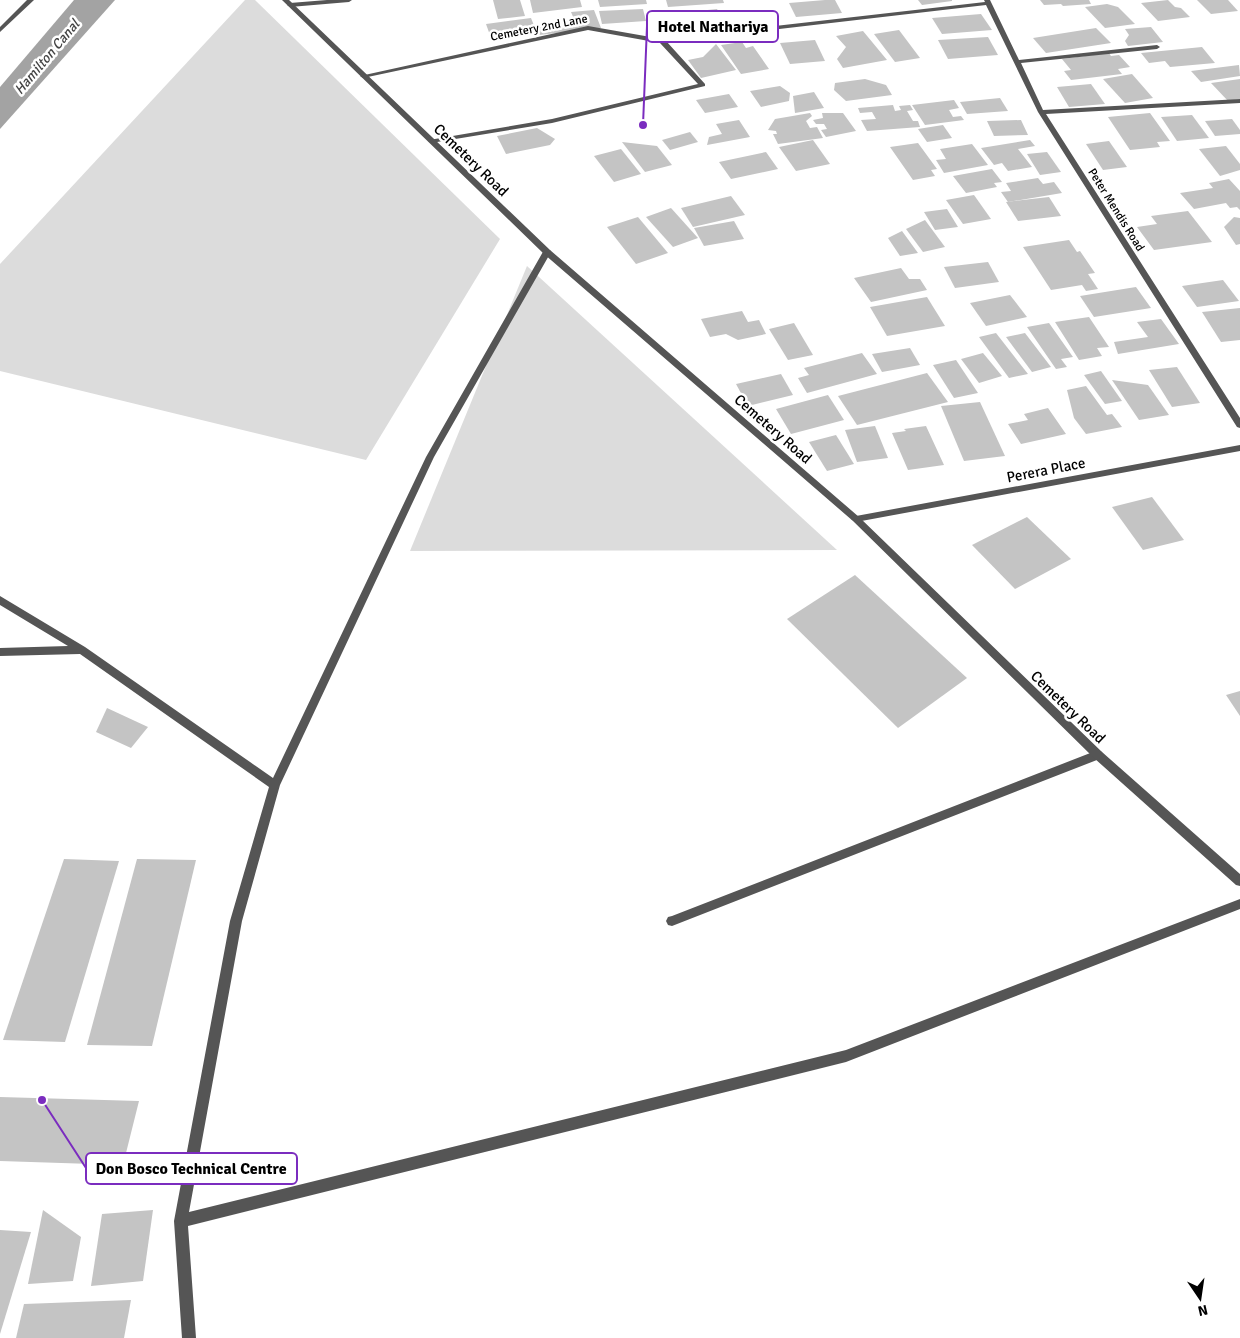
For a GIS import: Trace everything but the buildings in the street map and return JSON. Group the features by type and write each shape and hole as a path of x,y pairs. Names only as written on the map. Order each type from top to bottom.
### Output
{"street":[{"path":"0,30 31,0"},
{"path":"288,2 349,0"},
{"name":"Cemetery Road","path":"288,2 548,252 856,519 1098,755 1240,880"},
{"name":"Cemetery 2nd Lane","path":"363,76 588,28 662,41 987,2"},
{"name":"Peter Mendis Road","path":"987,2 1041,112 1240,425"},
{"path":"431,141 552,121 703,84 662,41"},
{"path":"1016,62 1157,47"},
{"path":"1041,112 1240,101"},
{"path":"189,1338 181,1221 236,922 275,785 430,457 548,252"},
{"name":"Perera Place","path":"856,519 1240,448"},
{"path":"0,600 82,650 275,785"},
{"path":"0,652 82,650"},
{"path":"672,921 1098,755"},
{"path":"181,1221 846,1056 1240,904"}],"shaded area":[{"path":"245,0 255,0 500,239 366,460 0,371 0,264"},
{"path":"527,266 837,550 410,551"}],"water":[{"name":"Hamilton Canal","path":"74,0 115,0 0,129 0,87"}],"place":[{"name":"Hotel Nathariya","path":"643,125"},
{"name":"Don Bosco Technical Centre","path":"42,1100"}]}
